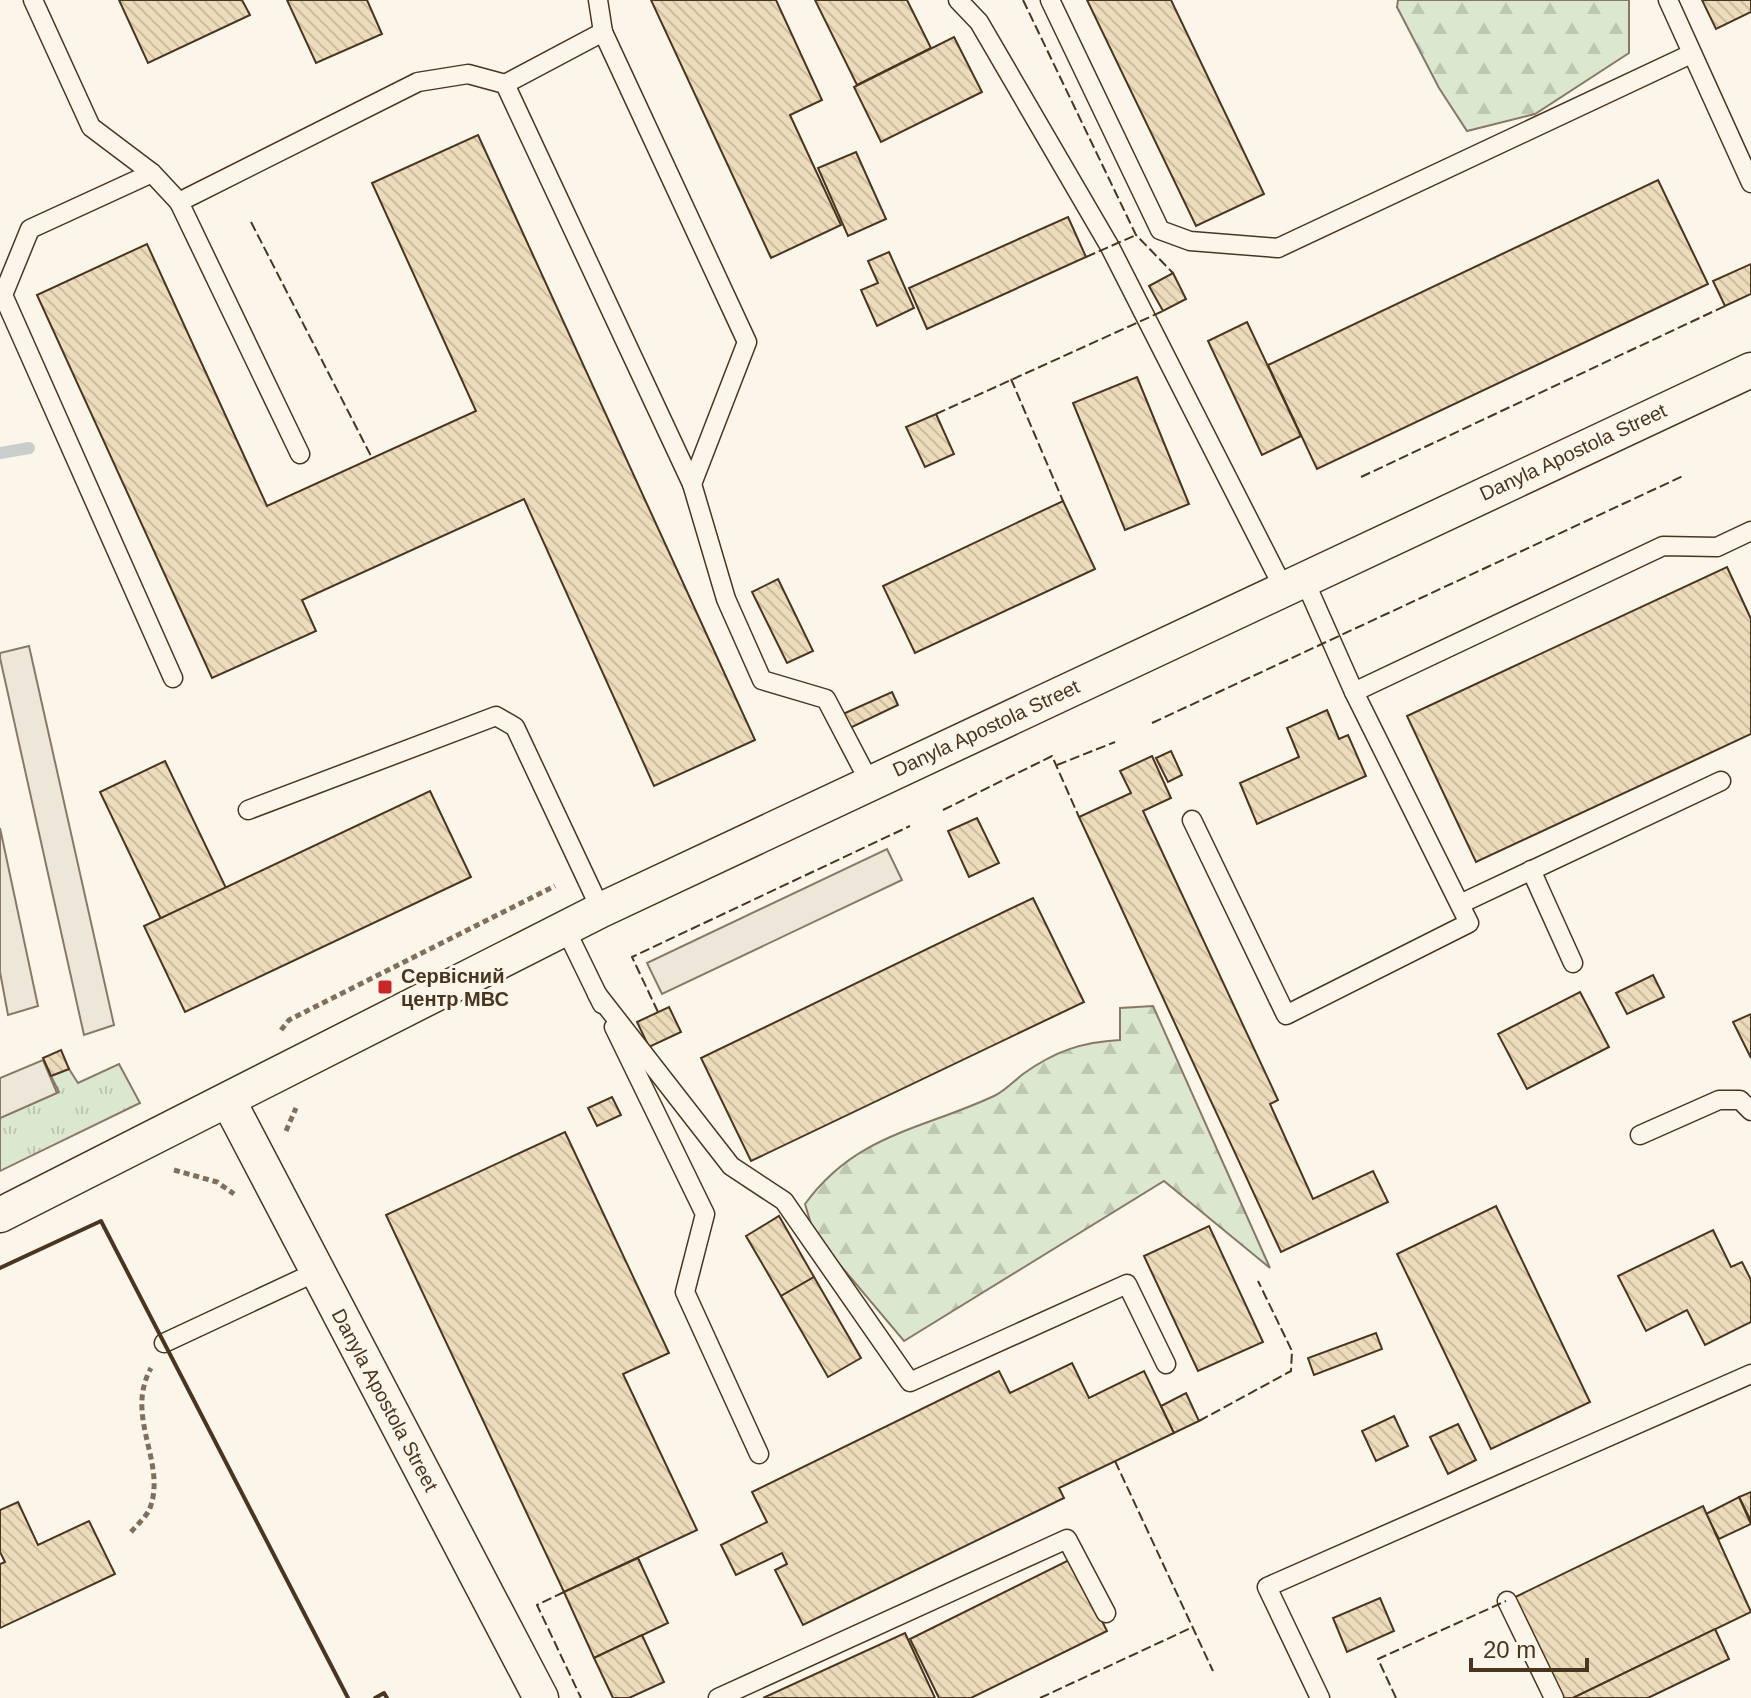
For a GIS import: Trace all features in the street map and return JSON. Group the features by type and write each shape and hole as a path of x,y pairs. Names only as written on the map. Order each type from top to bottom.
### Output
{"street":[{"name":"Danyla Apostola Street","path":"0,1215 229,1102 601,910 1293,582 1751,370"},
{"name":"Danyla Apostola Street","path":"229,1102 541,1698"}],"lane":[{"path":"33,0 91,127 152,173 179,202 300,454"},
{"path":"598,0 603,32 747,342 692,484"},
{"path":"958,0 979,22 1110,247 1354,692 1469,923 1286,1015 1192,820"},
{"path":"1050,0 1160,230 1190,241 1278,248 1691,54"},
{"path":"1668,0 1751,183"},
{"path":"179,202 418,82 468,74 505,84 603,32"},
{"path":"505,84 692,484 726,599 762,680 826,699 870,783"},
{"path":"152,173 30,229 3,295 173,678"},
{"path":"1354,692 1663,546 1717,547 1751,531"},
{"path":"248,810 496,716 515,727 601,910"},
{"path":"1460,904 1721,781"},
{"path":"1531,870 1573,963"},
{"path":"565,928 705,1214 685,1292 759,1454"},
{"path":"597,994 731,1166 784,1201 910,1382 1127,1284 1166,1364"},
{"path":"1640,1135 1719,1100 1740,1100 1751,1111"},
{"path":"164,1343 318,1271"},
{"path":"1314,1696 1267,1587 1751,1374"},
{"path":"718,1698 1067,1539 1106,1613"},
{"path":"1507,1601 1554,1698"}],"path":[{"path":"161,1168 217,1182 239,1197"},
{"path":"131,1532 150,1510 154,1485 140,1407 144,1380 164,1343"}],"green space":[{"path":"1398,0 1629,0 1629,53 1535,114 1467,131 1439,88 1397,7"},
{"path":"1153,1006 1270,1268 1164,1181 904,1341 814,1234 805,1204 846,1162 868,1148 994,1096 1035,1066 1058,1054 1093,1043 1120,1040 1120,1008"},
{"path":"119,1064 140,1103 0,1171 0,1118 59,1092 51,1076 69,1069 78,1083"}],"shaded area":[{"path":"29,646 114,1025 84,1035 0,658 0,653"},
{"path":"0,828 38,1006 8,1015 0,972"},
{"path":"887,849 902,880 662,994 647,963"},
{"path":"43,1060 57,1093 0,1118 0,1078"}],"building":[{"path":"119,0 242,0 250,15 148,63"},
{"path":"287,0 367,0 382,34 316,63"},
{"path":"651,0 776,0 822,100 790,115 841,225 771,258"},
{"path":"815,0 907,0 931,48 857,85"},
{"path":"1087,0 1171,0 1264,194 1196,226"},
{"path":"1702,0 1751,0 1751,12 1716,29"},
{"path":"954,37 982,92 881,142 854,87"},
{"path":"478,135 755,740 654,786 524,499 302,600 316,631 212,678 37,295 147,244 267,506 476,411 372,183"},
{"path":"856,152 886,219 848,236 818,168"},
{"path":"1658,180 1708,284 1317,469 1268,365"},
{"path":"1068,217 1086,257 927,329 909,288"},
{"path":"889,252 914,308 877,326 861,290 878,283 868,261"},
{"path":"1751,264 1751,294 1725,306 1713,281"},
{"path":"1173,273 1186,299 1163,311 1149,286"},
{"path":"1247,322 1301,436 1262,455 1208,341"},
{"path":"1137,377 1189,504 1125,530 1073,403"},
{"path":"936,414 954,454 925,467 906,427"},
{"path":"1063,501 1095,569 915,653 883,586"},
{"path":"1727,567 1751,619 1751,734 1476,862 1407,716"},
{"path":"778,579 813,651 787,663 752,592"},
{"path":"892,692 898,705 850,728 843,714"},
{"path":"1327,710 1339,739 1348,735 1366,776 1257,824 1240,783 1299,757 1287,728"},
{"path":"1171,751 1182,775 1168,782 1156,758"},
{"path":"1152,756 1171,798 1143,811 1278,1100 1270,1104 1313,1199 1373,1171 1388,1202 1281,1252 1079,817 1131,793 1120,771"},
{"path":"165,761 226,888 161,919 100,792"},
{"path":"430,791 471,877 185,1012 144,926"},
{"path":"977,818 999,863 969,877 948,831"},
{"path":"1033,898 1084,1002 751,1161 701,1058"},
{"path":"1653,975 1664,997 1627,1014 1616,993"},
{"path":"1580,992 1609,1047 1527,1089 1498,1034"},
{"path":"669,1007 681,1032 649,1047 637,1022"},
{"path":"1751,1014 1751,1058 1733,1022"},
{"path":"61,1050 69,1069 51,1076 43,1058"},
{"path":"612,1097 621,1115 597,1126 588,1108"},
{"path":"565,1132 669,1353 623,1374 697,1530 564,1592 386,1215"},
{"path":"1496,1206 1590,1402 1491,1449 1397,1254"},
{"path":"779,1216 814,1277 781,1296 746,1236"},
{"path":"1209,1226 1263,1342 1198,1371 1144,1256"},
{"path":"1713,1230 1731,1267 1742,1262 1751,1280 1751,1322 1705,1345 1687,1310 1646,1331 1618,1276"},
{"path":"814,1277 861,1358 828,1377 781,1296"},
{"path":"1376,1333 1382,1349 1314,1375 1308,1358"},
{"path":"1072,1363 1089,1398 1144,1371 1174,1433 1059,1488 1064,1498 803,1625 775,1570 787,1564 782,1553 736,1575 721,1545 767,1522 752,1492 999,1371 1010,1393"},
{"path":"1186,1393 1199,1421 1174,1433 1161,1406"},
{"path":"1394,1416 1408,1446 1376,1461 1362,1431"},
{"path":"1458,1424 1476,1460 1448,1474 1430,1437"},
{"path":"1751,1492 1751,1521 1739,1497"},
{"path":"1739,1497 1751,1524 1719,1539 1706,1514"},
{"path":"18,1502 38,1545 89,1521 115,1574 0,1628 0,1564 5,1562 0,1552 0,1510"},
{"path":"1703,1506 1751,1612 1573,1698 1555,1698 1507,1601"},
{"path":"638,1558 668,1623 594,1658 564,1592"},
{"path":"1071,1559 1107,1631 971,1698 939,1698 910,1639"},
{"path":"1380,1598 1394,1631 1347,1652 1333,1618"},
{"path":"1715,1629 1729,1659 1648,1698 1573,1698"},
{"path":"905,1633 935,1698 763,1698"},
{"path":"642,1635 664,1682 629,1698 613,1698 594,1658"}],"waterway":[{"path":"0,453 29,448"}],"fence":[{"path":"1023,0 1136,235 1173,273"},
{"path":"251,222 372,458"},
{"path":"1086,257 1136,235"},
{"path":"1361,477 1725,306"},
{"path":"936,414 1163,311"},
{"path":"1011,379 1063,501"},
{"path":"1152,723 1683,476"},
{"path":"1057,765 1115,742"},
{"path":"943,810 1052,756 1079,817"},
{"path":"658,1012 632,957 910,826"},
{"path":"1199,1421 1291,1371 1292,1351 1258,1281"},
{"path":"1115,1461 1213,1671"},
{"path":"564,1592 537,1605 581,1698"},
{"path":"1396,1698 1378,1659 1506,1601"},
{"path":"1040,1698 1193,1627"}],"wall":[{"path":"0,1268 101,1221 348,1698"},
{"path":"375,1698 384,1693 387,1698"}],"place":[{"name":"Сервісний центр МВС","path":"385,987"}]}
